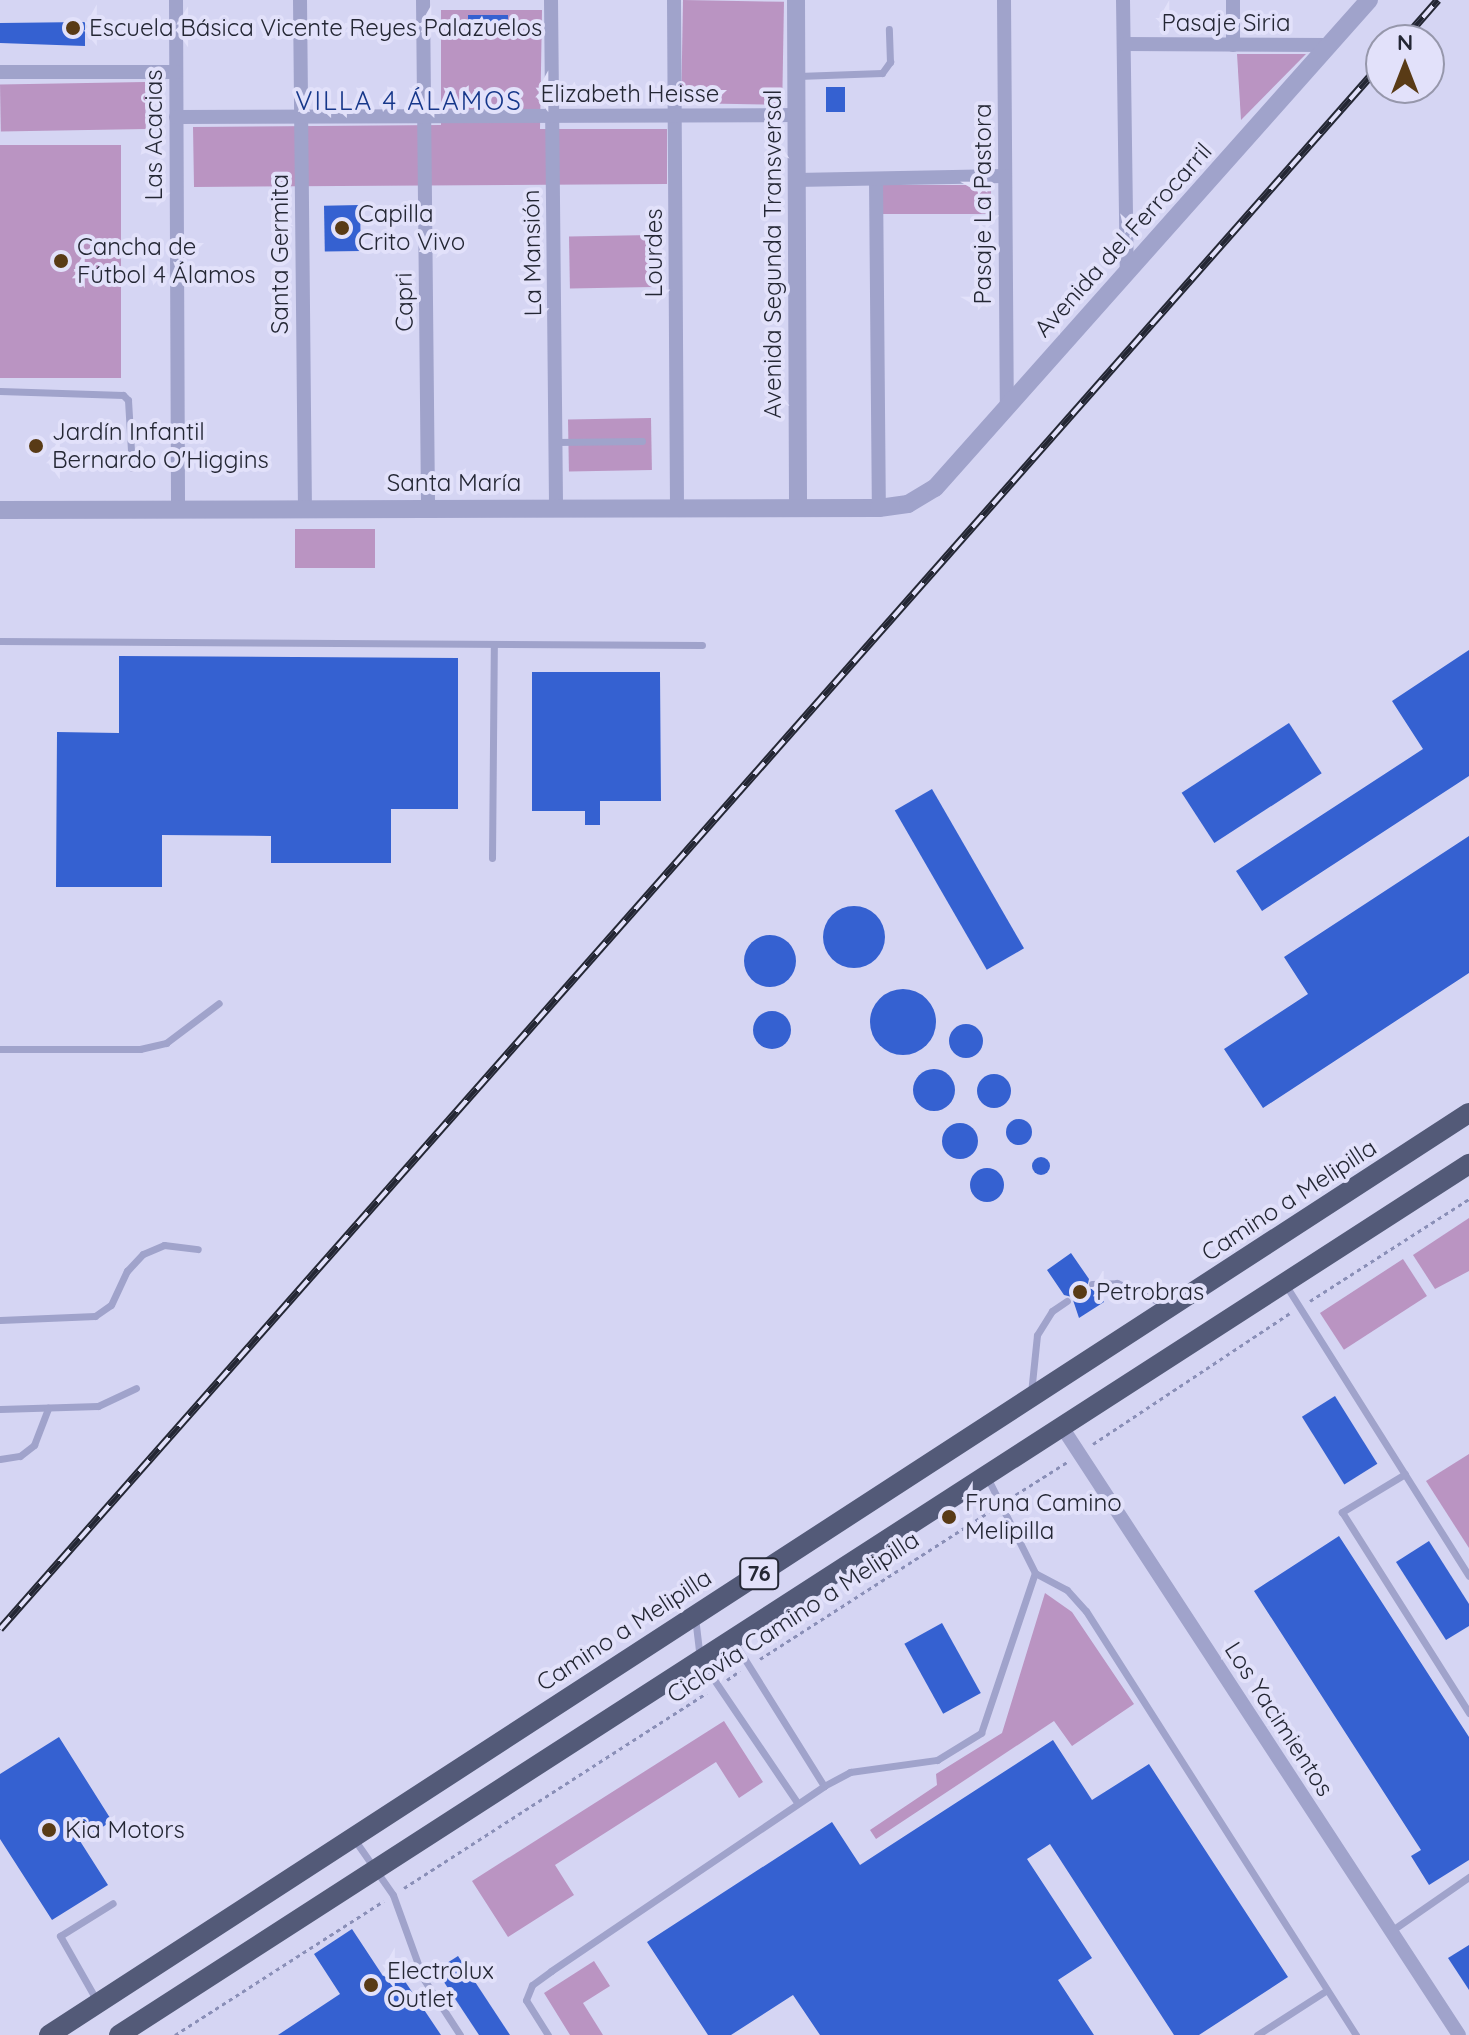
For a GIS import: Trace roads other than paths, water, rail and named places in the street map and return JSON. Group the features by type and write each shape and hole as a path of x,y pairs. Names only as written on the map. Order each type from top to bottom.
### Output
{"main road":[{"name":"Camino a Melipilla","path":"49,2035 1469,1113"},
{"name":"76","path":"119,2035 1469,1164"}],"street":[{"name":"Las Acacias","path":"176,0 178,509"},
{"name":"Santa Germita","path":"300,0 305,508"},
{"name":"Capri","path":"423,0 428,507"},
{"name":"La Mansión","path":"551,0 556,506"},
{"name":"Lourdes","path":"674,0 677,506"},
{"name":"Avenida Segunda Transversal","path":"796,0 798,508"},
{"name":"Pasaje La Pastora","path":"1004,0 1007,407"},
{"path":"1123,0 1127,272"},
{"path":"1233,0 1233,45"},
{"name":"Avenida del Ferrocarril","path":"908,504 935,488 1369,0"},
{"name":"Pasaje Siria","path":"1124,44 1328,45"},
{"path":"0,72 176,72"},
{"name":"Elizabeth Heisse","path":"176,117 796,115"},
{"path":"796,180 1005,176"},
{"path":"876,179 879,508"},
{"name":"Santa María","path":"0,510 556,506 879,508 908,504"},
{"name":"Los Yacimientos","path":"1062,1427 1459,2035"}],"lane":[{"path":"796,76 882,73 890,62 889,29"},
{"path":"0,391 123,395 128,400 132,468"},
{"path":"556,442 642,441"},
{"path":"0,641 702,645"},
{"path":"492,858 494,644"},
{"path":"0,1049 153,1046 166,1043 219,1003"},
{"path":"0,1320 95,1316 111,1305 127,1271 143,1254 164,1245 198,1249"},
{"path":"1092,1284 1117,1283 1172,1307"},
{"path":"1285,1284 1469,1576"},
{"path":"1031,1398 1037,1335 1052,1311 1067,1301"},
{"path":"0,1409 98,1406 136,1388"},
{"path":"0,1459 20,1456 34,1445 48,1408"},
{"path":"1405,1474 1342,1512 1469,1713"},
{"path":"986,1475 1035,1573 1067,1590 1086,1611 1356,2035"},
{"path":"548,2035 526,2000 532,1985 824,1786 850,1772 926,1764 981,1733 1035,1573"},
{"path":"695,1615 700,1659 797,1802"},
{"path":"732,1639 824,1786"},
{"path":"352,1838 393,1895 423,1978 460,2035"},
{"path":"1391,1931 1469,1877"},
{"path":"98,2003 60,1936 113,1903"},
{"path":"1257,2035 1327,1990"}],"railway":[{"path":"1417,24 1438,0"},
{"path":"0,1629 1365,82"}],"place":[{"name":"Escuela Básica Vicente Reyes Palazuelos","path":"73,28"},
{"name":"Capilla Crito Vivo","path":"342,228"},
{"name":"Cancha de Fútbol 4 Álamos","path":"61,261"},
{"name":"Jardín Infantil Bernardo O'Higgins","path":"36,446"},
{"name":"Petrobras","path":"1080,1292"},
{"name":"Fruna Camino Melipilla","path":"949,1517"},
{"name":"Kia Motors","path":"49,1830"},
{"name":"Electrolux Outlet","path":"371,1985"}],"district":[{"name":"VILLA 4 ÁLAMOS","path":"409,101"}]}
